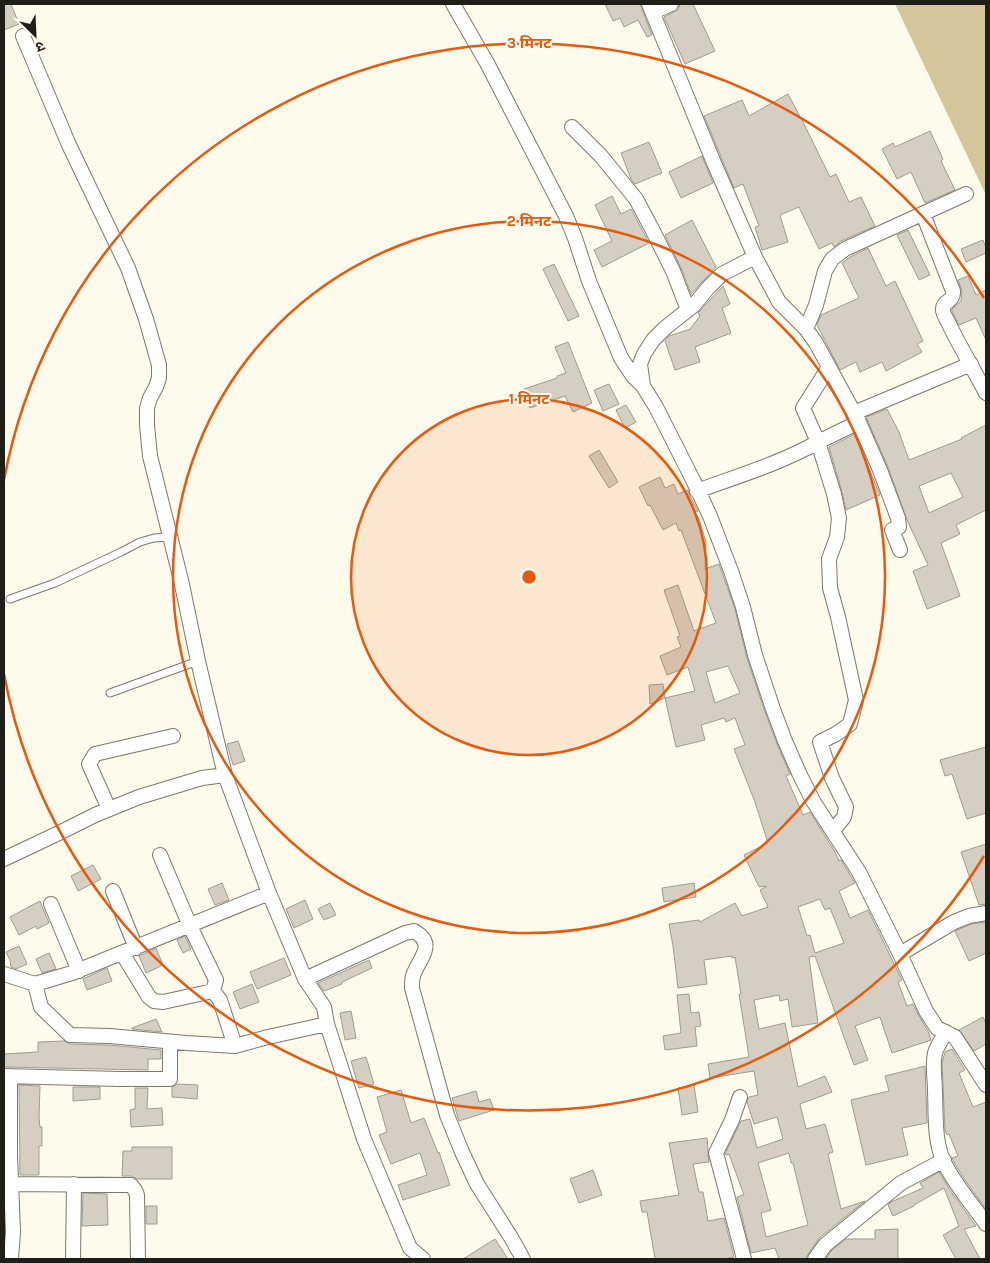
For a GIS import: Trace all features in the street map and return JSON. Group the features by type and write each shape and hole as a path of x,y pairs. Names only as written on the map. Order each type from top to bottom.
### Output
{"street":[{"path":"453,4 487,63 566,216 589,282 621,358 633,376 643,386 656,407 710,516 731,571 755,655 785,741 799,773 813,800 859,872 926,1011 938,1028 955,1037 986,1085"},
{"path":"671,4 651,8 714,163 755,257 780,302 806,329 816,343 857,418 880,470 898,518 899,527 892,530 900,550"},
{"path":"23,36 69,146 128,268 146,319 159,365 159,378 147,408 150,456 225,775 269,894 305,979 324,1008 327,1024 364,1139 410,1248 423,1259"},
{"path":"572,127 601,156 636,199 673,271 688,310"},
{"path":"806,329 816,306 825,271 832,259 846,249 966,194"},
{"path":"923,214 952,291 953,296 945,303 943,311 986,393"},
{"path":"643,386 640,364 653,340 694,305 722,274 755,257"},
{"path":"697,491 805,449 857,418 971,364"},
{"path":"829,367 803,408 818,442 834,494 839,518 837,537 829,559 830,588 856,700 850,724 820,742 832,778 846,807 844,817 833,831"},
{"path":"109,809 88,764 95,754 173,736"},
{"path":"4,859 94,815 139,797 202,778 225,775"},
{"path":"160,855 190,926 216,980 213,992"},
{"path":"113,892 136,948"},
{"path":"4,974 35,984 79,970 269,894"},
{"path":"51,904 79,970"},
{"path":"900,954 954,922 969,916 986,913"},
{"path":"305,979 405,933 414,931 422,935 426,948 412,977 412,988 447,1115 477,1184 523,1259"},
{"path":"122,953 149,997 154,1001 163,1002 213,992"},
{"path":"35,984 41,1007 70,1035 110,1036 235,1046 327,1024"},
{"path":"213,992 220,1000 235,1046"},
{"path":"946,1032 936,1050 933,1065 935,1115 940,1148 944,1160 964,1195 986,1224"},
{"path":"11,1259 13,1232 12,1184 7,1076 170,1079 170,1042"},
{"path":"740,1097 732,1120 716,1153 744,1259"},
{"path":"815,1259 825,1245 901,1183 944,1160"},
{"path":"12,1184 131,1185 137,1195 138,1259"},
{"path":"73,1259 74,1184"}],"lane":[{"path":"10,599 55,583 140,542 170,536"},
{"path":"110,693 198,660"}],"shaded area":[{"path":"895,4 986,4 986,195"}],"building":[{"path":"4,4 11,4 19,24 4,30"},
{"path":"605,4 640,4 652,35 647,37 638,20 624,27 620,18 613,21"},
{"path":"680,4 693,4 715,51 685,64 664,17 678,10"},
{"path":"788,94 830,177 836,174 849,202 861,197 875,226 841,241 834,247 832,243 819,249 799,207 780,215 788,242 762,250 755,227 759,226 743,184 734,188 704,116 742,100 749,116"},
{"path":"930,131 943,159 941,161 955,190 925,203 911,172 897,179 882,149 893,143 895,147"},
{"path":"649,142 662,173 635,184 631,179 621,153"},
{"path":"702,156 713,183 681,198 669,172"},
{"path":"612,196 621,214 631,209 649,243 602,267 594,250 612,241 595,205"},
{"path":"692,220 716,267 691,294 665,235"},
{"path":"908,230 930,275 919,280 897,235"},
{"path":"983,240 986,253 966,262 961,249"},
{"path":"868,248 886,286 895,281 923,341 917,344 922,352 886,371 882,362 860,372 856,362 840,370 817,325 821,315 859,298 842,263"},
{"path":"554,264 579,316 568,321 543,269"},
{"path":"968,276 976,295 986,290 986,340 976,318 959,325 952,311 961,301 962,291 958,280"},
{"path":"723,286 730,304 722,308 731,333 695,347 700,362 675,370 665,341 669,336 690,329 700,316 698,313"},
{"path":"568,342 592,403 573,412 565,396 530,408 524,389 566,373 555,347"},
{"path":"609,384 619,404 603,411 594,390"},
{"path":"626,405 636,422 625,428 616,410"},
{"path":"887,409 899,432 909,460 962,439 986,425 986,510 956,525 960,534 941,543 960,596 927,609 913,571 928,565 907,520 888,467 866,417","holes":["951,473 963,497 929,513 919,486"]},
{"path":"855,434 880,495 846,510 829,447"},
{"path":"599,450 618,482 609,488 589,456"},
{"path":"660,477 665,488 674,484 678,494 688,490 698,511 695,512 706,542 705,569 719,564 735,609 747,658 765,712 790,774 786,776 803,815 810,812 839,861 841,860 855,883 839,891 850,918 868,910 902,980 898,982 907,1006 913,1004 931,1040 892,1053 880,1017 855,1026 868,1060 854,1065 815,956 809,957 818,1023 792,1027 788,999 780,1001 779,995 754,1000 759,1029 785,1023 798,1087 825,1076 832,1092 800,1104 806,1129 825,1124 833,1152 828,1154 841,1209 865,1201 819,1238 806,1259 779,1259 775,1248 751,1253 737,1197 744,1195 729,1154 725,1154 741,1121 750,1119 757,1148 783,1139 777,1117 754,1124 747,1102 749,1097 758,1095 754,1071 710,1078 708,1064 749,1057 735,957 704,960 707,984 678,988 669,924 699,920 700,922 735,903 742,916 768,907 760,890 767,886 759,887 744,855 768,843 755,802 734,749 745,745 735,718 726,722 724,718 701,725 705,740 676,747 665,698 695,691 688,667 667,675 660,656 681,647 677,637 680,636 664,590 678,585 694,631 716,623 681,530 679,531 676,523 663,530 639,487","holes":["728,666 740,693 715,703 706,672","820,899 825,910 830,908 844,943 815,953 810,935 807,936 798,907","789,1153 808,1225 766,1237 761,1213 771,1210 758,1163"]},
{"path":"663,684 665,698 650,704 649,685"},
{"path":"238,741 245,761 233,765 227,744"},
{"path":"986,747 986,813 967,819 952,774 945,776 940,760"},
{"path":"986,844 986,904 979,905 961,852"},
{"path":"93,865 101,879 78,891 71,876"},
{"path":"222,883 229,900 215,905 208,889"},
{"path":"694,883 696,897 664,902 662,888"},
{"path":"305,900 313,919 294,928 286,909"},
{"path":"40,901 49,923 37,929 36,926 19,935 10,917"},
{"path":"330,903 336,915 324,920 318,909"},
{"path":"986,922 986,953 969,961 955,931 971,924"},
{"path":"185,936 191,949 183,953 177,940"},
{"path":"19,946 27,964 16,969 11,967 6,952"},
{"path":"156,948 163,965 146,973 139,956"},
{"path":"49,953 56,969 42,973 36,959"},
{"path":"284,958 291,975 257,989 250,972"},
{"path":"369,960 372,968 342,982 342,984 324,991 318,983"},
{"path":"107,968 112,981 87,990 83,979"},
{"path":"252,984 259,1002 240,1009 233,992"},
{"path":"689,994 691,1013 699,1012 701,1026 695,1027 697,1046 665,1050 663,1036 681,1033 677,995"},
{"path":"351,1011 356,1038 345,1040 340,1013"},
{"path":"983,1017 986,1024 986,1044 974,1051 959,1030"},
{"path":"156,1019 162,1032 132,1029 132,1028"},
{"path":"64,1041 70,1044 109,1045 161,1050 161,1059 148,1059 148,1070 4,1067 4,1054 38,1052 38,1042"},
{"path":"952,1049 965,1070 959,1073 973,1107 986,1102 986,1209 955,1164 952,1158 958,1156 949,1134 947,1135 945,1131 942,1063 945,1052"},
{"path":"366,1057 374,1084 359,1088 351,1061"},
{"path":"925,1066 927,1123 902,1128 908,1155 866,1165 851,1100 889,1091 885,1076"},
{"path":"177,1084 198,1085 197,1099 172,1097 172,1087"},
{"path":"19,1085 40,1086 39,1117 40,1127 42,1127 42,1146 39,1146 39,1175 20,1175"},
{"path":"694,1085 698,1112 682,1115 678,1088"},
{"path":"73,1087 100,1087 100,1099 73,1101"},
{"path":"135,1088 148,1088 147,1109 162,1108 163,1125 131,1127 130,1110 135,1109"},
{"path":"401,1090 411,1123 424,1118 439,1152 450,1185 403,1200 398,1185 427,1175 420,1153 391,1164 379,1135 387,1132 377,1097"},
{"path":"476,1091 479,1102 490,1099 494,1110 459,1121 452,1098"},
{"path":"707,1138 709,1162 693,1164 699,1192 703,1192 708,1221 724,1218 734,1257 724,1259 655,1259 647,1212 642,1212 640,1201 679,1195 669,1143"},
{"path":"132,1147 172,1147 172,1179 137,1179 131,1176 122,1176 123,1151 132,1151"},
{"path":"593,1170 602,1195 579,1203 570,1179"},
{"path":"939,1172 976,1226 964,1229 980,1259 956,1259 943,1235 959,1226 944,1188 893,1216 888,1205 891,1202 923,1188 920,1183"},
{"path":"83,1193 107,1194 108,1225 82,1226"},
{"path":"146,1206 157,1206 157,1224 146,1224"},
{"path":"898,1229 898,1259 826,1259 831,1251 846,1239 875,1239 875,1230"},
{"path":"495,1239 508,1259 463,1259"}]}
